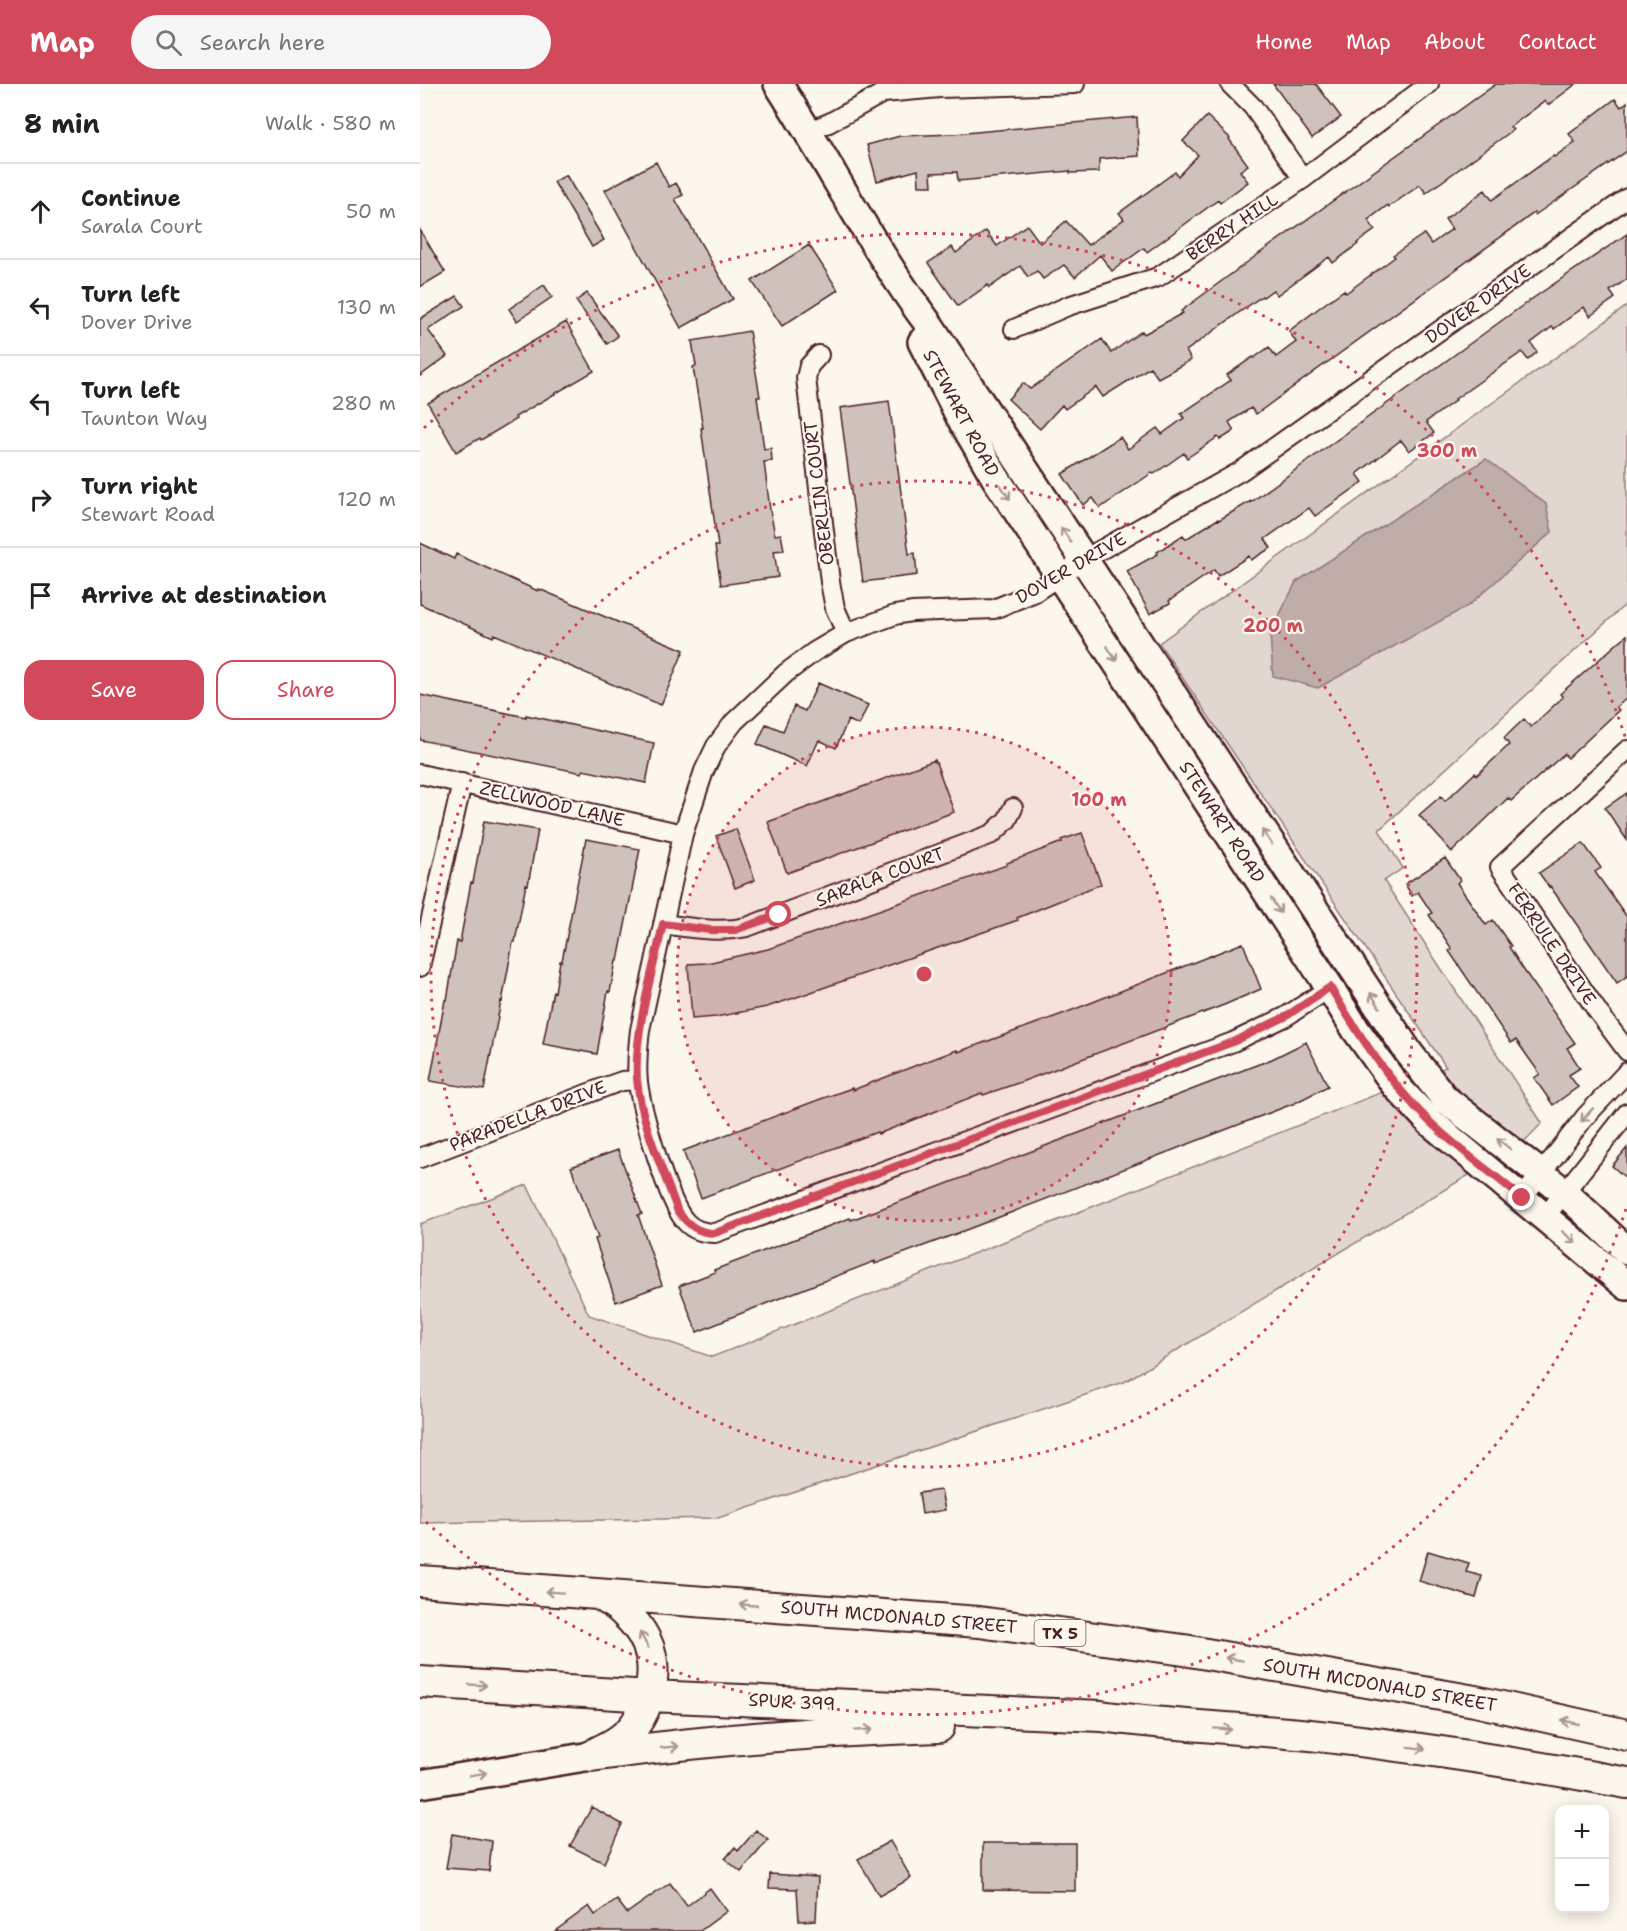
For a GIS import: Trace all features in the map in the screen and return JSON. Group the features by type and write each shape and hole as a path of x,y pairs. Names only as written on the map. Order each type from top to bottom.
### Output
{"main road":[{"path":"420,1581 486,1587"},
{"name":"SOUTH MCDONALD STREET","path":"486,1587 979,1622 1196,1652 1475,1701 1627,1735"},
{"path":"591,1756 622,1738 632,1729 650,1696 654,1672 645,1640 623,1611 601,1595"},
{"name":"SPUR 399","path":"420,1682 650,1696 1101,1716 1164,1725"},
{"path":"591,1756 754,1738 888,1728 1164,1725 1317,1736 1441,1751 1627,1783"}],"street":[{"name":"STEWART ROAD","path":"778,84 809,131 903,290 930,326 1409,1053 1445,1099 1564,1192 1627,1251"},
{"path":"809,131 829,123 883,93 940,88 1075,84"},
{"path":"1230,84 1253,107 1303,179"},
{"name":"BERRY HILL","path":"1014,329 1068,306 1158,277 1303,179 1429,84"},
{"name":"DOVER DRIVE","path":"1330,987 1285,1017 1233,1042 715,1233 705,1233 695,1229 678,1212 644,1116 638,1080 637,1054 640,1030 683,834 704,771 716,746 734,722 786,673 814,652 846,633 895,615 912,612 994,609 1023,598 1241,471 1627,198"},
{"name":"STEWART ROAD","path":"903,290 911,319 960,417 995,477 1356,1030 1396,1086 1430,1122 1627,1286"},
{"name":"OBERLIN COURT","path":"819,356 809,366 806,378 830,582 835,608 846,633"},
{"name":"FERRULE DRIVE","path":"1627,750 1500,867 1627,1051"},
{"name":"ZELLWOOD LANE","path":"420,774 683,834"},
{"path":"420,967 462,783"},
{"name":"SARALA COURT","path":"663,924 710,930 747,927 992,834 1008,820 1013,808"},
{"path":"1522,1198 1585,1117 1627,1072"},
{"name":"PARADELLA DRIVE","path":"420,1158 605,1087 622,1081 638,1080"},
{"path":"1545,1217 1627,1113"},
{"name":"TX 5","path":"420,1595 486,1587"},
{"path":"420,1784 591,1756"}],"shaded area":[{"path":"1627,306 1627,603 1379,830 1403,868 1384,881 1542,1123 1524,1142 1124,1382 718,1518 420,1523 420,1224 527,1185 589,1315 712,1357 1446,1067 1159,643"},
{"path":"1486,459 1546,504 1552,532 1468,606 1318,688 1273,676 1270,634 1296,582"}],"building":[{"path":"1273,84 1316,84 1341,117 1312,138"},
{"path":"1496,84 1576,84 1548,105 1545,101 1510,127 1513,130 1426,193 1420,185 1389,207 1388,205 1368,220 1375,230 1358,244 1333,263 1329,257 1277,295 1273,290 1262,296 1186,351 1191,360 1158,378 1150,367 1103,397 1096,387 1065,409 1062,405 1040,429 1008,399 1023,383 1030,389 1102,339 1111,353 1142,331 1144,334 1183,313 1181,311 1253,258"},
{"path":"1615,99 1621,107 1627,102 1627,151 1535,215 1534,213 1256,414 1251,408 1229,422 1234,431 1220,440 1218,437 1187,458 1184,453 1100,508 1093,498 1083,505 1062,474 1120,437 1128,449 1157,428 1162,434 1184,418 1181,414 1231,380 1227,375 1253,357 1269,347 1276,357 1296,342 1289,331 1327,302 1344,290 1346,293 1395,257 1393,255 1424,234 1431,244 1452,229 1445,219 1485,190 1492,200 1554,157 1575,142 1569,134"},
{"path":"1207,116 1230,138 1248,165 1240,171 1248,182 1220,203 1218,200 1147,252 1144,248 1112,271 1100,255 1075,277 1064,265 1043,279 1037,271 1028,277 1020,266 958,306 928,263 952,247 956,253 986,231 997,246 1027,225 1040,243 1066,221 1088,245 1124,219 1119,213 1175,172 1178,176 1198,155 1183,141"},
{"path":"1137,117 1139,156 1099,159 1099,172 1070,173 1070,171 958,181 957,172 931,173 932,186 919,186 918,170 877,181 867,145 900,136 954,134"},
{"path":"656,162 669,187 676,183 683,195 675,199 733,299 681,328 605,190"},
{"path":"566,175 604,240 592,247 554,182"},
{"path":"420,230 445,272 420,287"},
{"path":"1627,234 1627,279 1610,291 1615,298 1590,316 1584,307 1554,329 1552,327 1531,343 1537,352 1528,360 1522,352 1455,399 1426,422 1434,433 1409,451 1401,440 1357,474 1363,482 1315,516 1309,508 1265,539 1271,548 1251,560 1249,556 1218,576 1214,570 1169,601 1170,603 1150,614 1127,571 1158,554 1157,552 1183,535 1186,539 1251,502 1526,303"},
{"path":"809,245 838,290 782,326 752,281"},
{"path":"544,285 552,297 517,321 509,309"},
{"path":"587,293 618,336 607,344 576,301"},
{"path":"457,296 464,306 428,330 447,356 420,376 420,319"},
{"path":"566,322 594,371 515,417 516,419 481,440 480,438 456,452 428,403"},
{"path":"749,331 760,397 757,397 764,449 771,448 772,461 764,462 770,510 775,535 781,534 784,550 774,551 778,577 721,585 715,546 718,546 701,428 703,428 693,367 696,366 692,341"},
{"path":"889,401 909,554 915,553 917,575 863,582 840,408"},
{"path":"420,543 454,559 456,554 538,591 539,589 684,650 661,705 494,634 493,637 420,604"},
{"path":"1627,635 1627,698 1616,707 1619,710 1568,758 1564,754 1511,801 1508,798 1452,852 1419,815 1441,796 1445,801 1475,773 1477,775 1509,745 1504,738 1524,719 1531,727 1563,697 1560,694"},
{"path":"818,683 868,705 859,725 848,720 836,748 819,740 807,766 757,744 766,724 783,731 794,706 805,711"},
{"path":"420,695 654,743 646,783 583,770 582,773 420,740"},
{"path":"935,760 954,812 787,873 768,822"},
{"path":"1627,793 1627,840 1605,808"},
{"path":"484,821 538,830 484,1090 430,1081 457,941 460,942"},
{"path":"736,829 755,880 735,888 716,836"},
{"path":"1082,833 1101,884 1017,918 1018,920 767,1007 716,1017 692,1019 688,964 707,963 768,949 1007,865 1007,863"},
{"path":"586,839 640,849 618,961 616,961 610,992 608,991 597,1054 543,1044"},
{"path":"1583,843 1601,868 1595,872 1627,917 1627,976 1617,983 1539,873"},
{"path":"1445,858 1460,880 1457,883 1486,925 1493,920 1523,969 1575,1043 1567,1048 1580,1068 1569,1075 1578,1087 1553,1105 1534,1078 1540,1074 1516,1040 1511,1043 1449,951 1452,949 1429,915 1432,913 1418,892 1412,896 1405,884"},
{"path":"1243,943 1261,989 1021,1082 983,1095 982,1093 878,1134 877,1132 701,1198 683,1151 818,1100 852,1088 853,1090 957,1050 958,1052 1065,1013"},
{"path":"1306,1042 1328,1086 1295,1103 945,1238 875,1264 875,1261 697,1332 679,1286 715,1272 714,1270 1272,1059"},
{"path":"1627,1148 1627,1179 1612,1166"},
{"path":"618,1150 642,1214 638,1215 662,1285 616,1302 595,1239 598,1238 571,1167"},
{"path":"941,1490 945,1510 922,1514 919,1493"},
{"path":"1428,1551 1469,1563 1466,1572 1482,1576 1476,1598 1419,1581"},
{"path":"592,1807 622,1824 604,1863 570,1846"},
{"path":"756,1830 768,1840 741,1872 725,1859 735,1847 738,1851"},
{"path":"452,1834 492,1841 489,1871 446,1868"},
{"path":"890,1841 911,1878 879,1896 858,1859"},
{"path":"983,1843 1075,1843 1075,1891 983,1890"},
{"path":"770,1874 818,1877 816,1920 799,1921 797,1889 769,1888"},
{"path":"670,1883 687,1906 710,1888 727,1911 700,1931 555,1931 589,1906 595,1915 617,1900 627,1913"}],"route":[{"path":"779,915 735,930 710,930 663,924 640,1030 637,1054 638,1080 644,1116 678,1212 687,1223 705,1233 715,1233 1233,1042 1285,1017 1330,987 1356,1030 1396,1086 1430,1122 1522,1198"}]}
